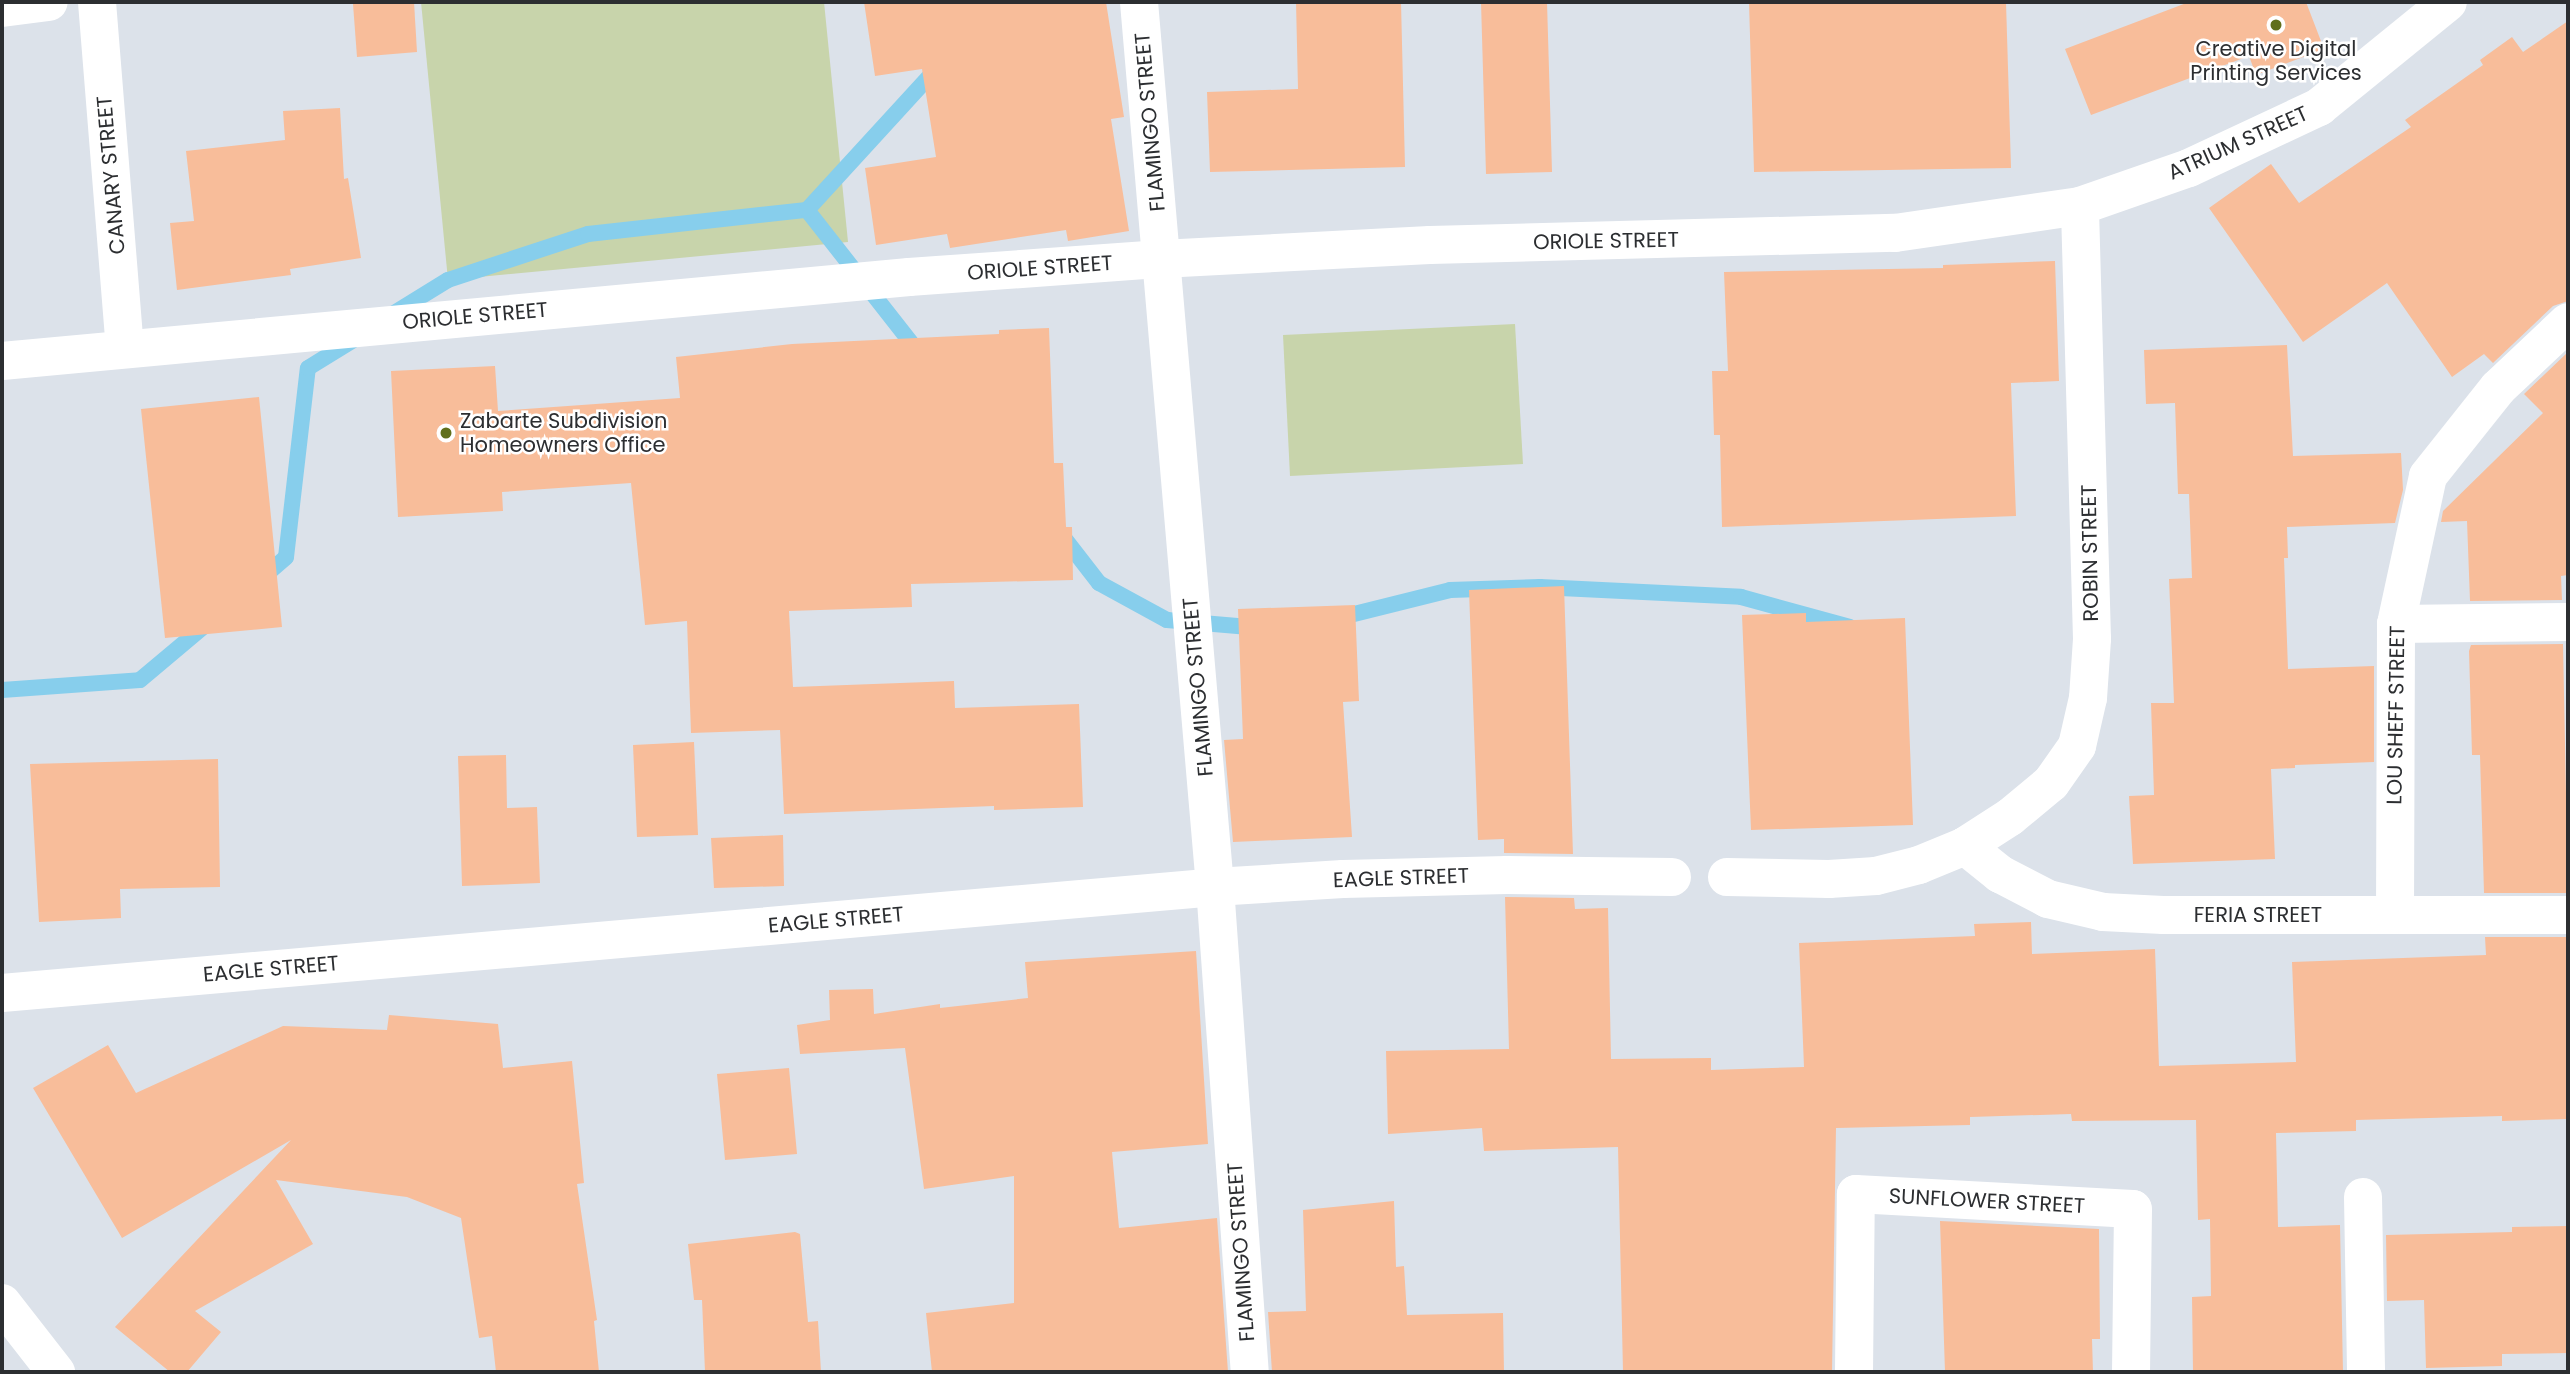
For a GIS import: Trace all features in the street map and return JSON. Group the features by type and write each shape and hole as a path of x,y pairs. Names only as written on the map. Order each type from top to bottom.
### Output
{"street":[{"path":"2,8 49,2"},
{"name":"CANARY STREET","path":"97,2 125,348"},
{"name":"FLAMINGO STREET","path":"1139,2 1215,887 1250,1372"},
{"name":"ATRIUM STREET","path":"2080,206 2189,168 2319,107 2448,2"},
{"name":"ORIOLE STREET","path":"2,361 909,277 1161,259 1430,245 1895,233 2080,206"},
{"name":"ROBIN STREET","path":"1965,846 2010,817 2051,783 2077,746 2088,698 2092,639 2091,537 2080,206"},
{"name":"LOU SHEFF STREET","path":"2395,915 2396,624 2428,476 2498,388 2568,322"},
{"path":"2396,624 2568,622"},
{"path":"1727,877 1829,879 1876,876 1919,865 1965,846"},
{"name":"FERIA STREET","path":"1965,846 2000,874 2048,899 2103,912 2163,915 2568,915"},
{"name":"EAGLE STREET","path":"2,992 1215,887 1343,879 1507,875 1672,877"},
{"name":"SUNFLOWER STREET","path":"1854,1372 1856,1194 2133,1209 2131,1372"},
{"path":"2363,1196 2366,1372"},
{"path":"2,1303 56,1372"}],"green space":[{"path":"421,2 824,2 848,242 448,280"},
{"path":"1515,324 1523,464 1290,476 1283,335"}],"building":[{"path":"414,2 417,52 357,57 353,4"},
{"path":"864,2 1106,2 1124,117 1111,119 1129,231 1068,241 1066,230 950,248 947,234 876,245 865,168 936,157 922,69 875,76"},
{"path":"1296,2 1401,2 1405,167 1210,172 1207,92 1298,89"},
{"path":"1481,2 1547,2 1552,172 1486,174"},
{"path":"1749,2 2006,2 2011,168 1754,172"},
{"path":"2189,2 2306,2 2324,49 2256,75 2249,56 2091,115 2065,49"},
{"path":"2568,21 2568,301 2553,306 2493,363 2484,354 2452,377 2387,283 2303,342 2209,208 2271,164 2299,203 2411,127 2405,120 2483,65 2480,60 2512,37 2523,52"},
{"path":"340,108 344,179 348,178 361,258 290,269 291,275 177,290 170,223 194,221 186,151 285,140 283,111"},
{"path":"2055,261 2059,381 2011,383 2016,516 1722,527 1720,435 1714,435 1712,371 1728,371 1724,272 1943,268 1943,265"},
{"path":"1049,328 1054,463 1063,463 1066,527 1072,527 1073,580 911,584 912,607 789,611 793,687 954,681 955,708 1079,704 1083,807 994,810 994,806 784,814 780,730 691,733 687,621 645,625 631,483 502,492 503,511 398,517 391,371 495,366 498,411 680,398 676,357 792,344 999,334 999,330"},
{"path":"2287,345 2293,456 2401,453 2403,490 2395,523 2287,527 2288,558 2284,558 2288,669 2374,666 2374,762 2295,765 2295,768 2271,769 2275,859 2133,864 2129,796 2154,795 2151,703 2174,703 2169,579 2192,578 2189,494 2178,494 2175,403 2146,404 2144,350"},
{"path":"2568,352 2568,575 2561,576 2562,600 2470,601 2467,521 2441,522 2443,511 2543,413 2524,394"},
{"path":"259,397 282,627 165,638 141,409"},
{"path":"1564,586 1573,854 1504,853 1504,839 1478,840 1469,590"},
{"path":"1355,605 1359,701 1343,702 1352,837 1233,842 1224,740 1243,739 1238,609"},
{"path":"1806,613 1806,622 1905,618 1913,825 1751,830 1742,615"},
{"path":"2563,644 2568,893 2484,893 2480,755 2472,755 2469,651 2471,645"},
{"path":"694,742 698,835 637,837 633,745"},
{"path":"506,755 507,808 537,807 540,883 462,886 458,756"},
{"path":"218,759 220,887 120,889 121,918 39,922 30,764"},
{"path":"783,835 784,886 714,888 711,838"},
{"path":"1505,897 1574,898 1575,909 1608,908 1611,1059 1711,1058 1711,1070 1804,1067 1799,943 1975,936 1974,924 2031,922 2032,954 2155,949 2159,1066 2296,1062 2292,962 2486,955 2485,937 2568,937 2568,1119 2502,1121 2502,1116 2356,1120 2356,1131 2276,1133 2278,1227 2340,1225 2343,1372 2193,1372 2192,1297 2211,1296 2210,1219 2198,1220 2196,1120 2072,1121 2071,1114 1970,1117 1970,1125 1836,1128 1832,1372 1623,1372 1618,1147 1484,1151 1482,1128 1388,1134 1386,1051 1509,1049"},
{"path":"1196,951 1208,1144 1112,1152 1119,1228 1217,1218 1228,1372 932,1372 926,1313 1014,1303 1014,1176 924,1189 905,1048 800,1054 797,1025 830,1020 829,990 873,989 874,1014 940,1004 940,1008 1028,998 1025,962"},
{"path":"389,1015 498,1024 503,1068 572,1061 584,1183 577,1184 597,1320 594,1321 599,1372 496,1372 492,1336 479,1338 461,1218 407,1197 276,1180 313,1244 195,1311 221,1332 187,1372 170,1372 115,1327 291,1140 122,1238 33,1088 108,1045 136,1093 283,1026 387,1030"},
{"path":"789,1068 797,1154 725,1160 717,1074"},
{"path":"1394,1201 1396,1267 1404,1266 1407,1315 1503,1313 1504,1372 1272,1372 1268,1312 1306,1311 1303,1210"},
{"path":"1940,1221 2099,1229 2100,1339 2092,1339 2093,1372 1945,1372"},
{"path":"2568,1226 2568,1353 2502,1354 2502,1366 2426,1368 2424,1300 2387,1301 2386,1235 2512,1232 2512,1227"},
{"path":"795,1232 800,1234 808,1322 818,1321 821,1372 705,1372 702,1300 694,1300 688,1244"}],"waterway":[{"path":"391,315 448,280 588,234 807,210 938,67"},
{"path":"807,210 920,354"},
{"path":"261,579 286,557 308,368 355,339"},
{"path":"1061,534 1099,583 1167,620 1261,628"},
{"path":"1334,619 1450,590 1540,587 1741,597 1850,627"},
{"path":"2,690 140,680 209,622"}],"place":[{"name":"Creative Digital Printing Services","path":"2276,25"},
{"name":"Zabarte Subdivision Homeowners Office","path":"446,433"}]}
